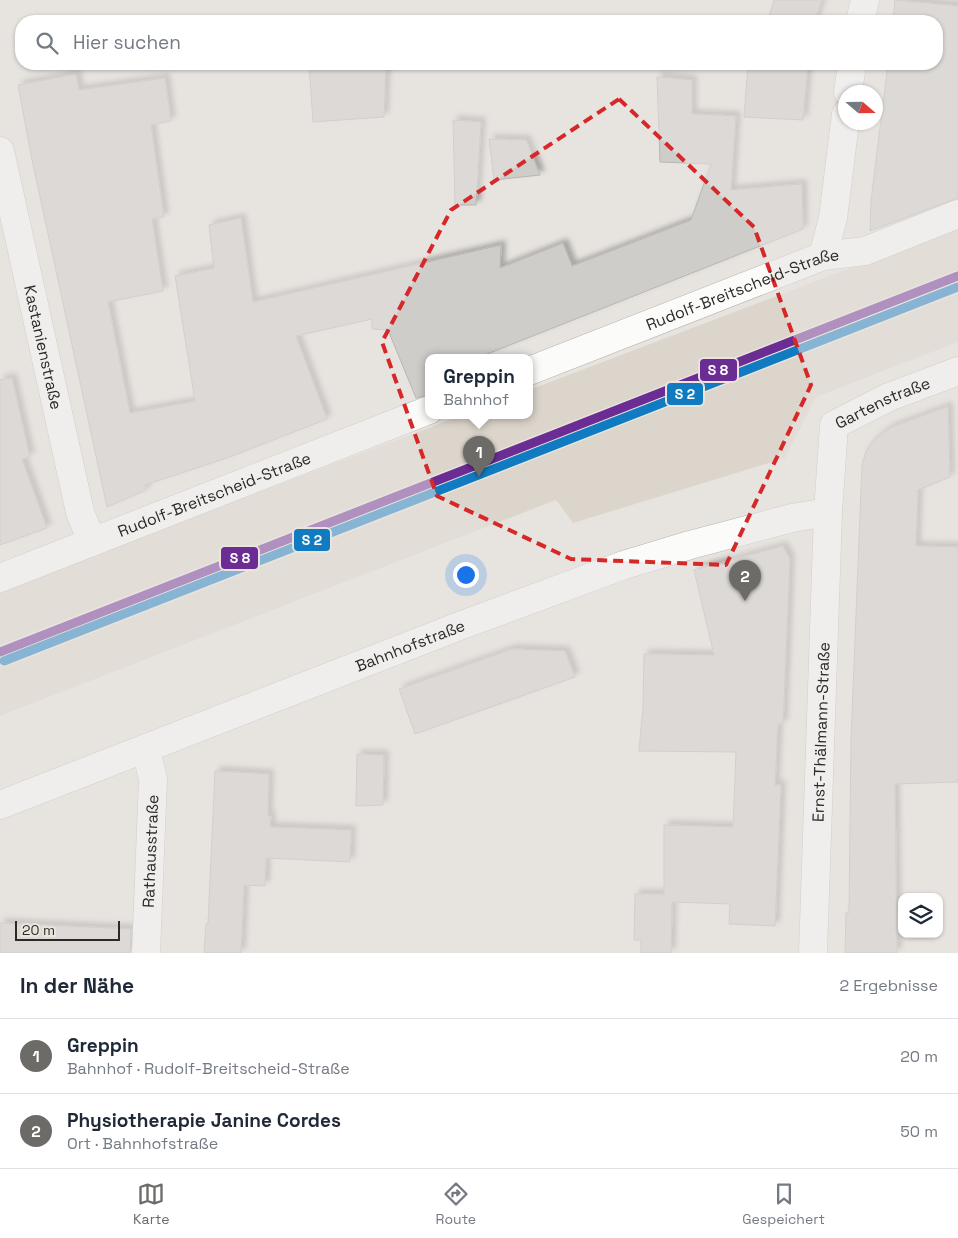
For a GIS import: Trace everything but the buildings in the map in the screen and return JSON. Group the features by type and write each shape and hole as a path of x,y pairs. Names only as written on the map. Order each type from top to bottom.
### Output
{"street":[{"path":"861,15 865,0"},
{"path":"849,85 851,70"},
{"path":"823,256 834,218 844,130"},
{"name":"Kastanienstraße","path":"0,150 80,512 92,542"},
{"name":"Rudolf-Breitscheid-Straße","path":"533,368 823,256 864,251 958,214"},
{"name":"Gartenstraße","path":"828,512 834,425 889,398 958,371"},
{"name":"Rudolf-Breitscheid-Straße","path":"0,578 425,412"},
{"name":"Bahnhofstraße","path":"0,805 462,625 624,565 792,518 828,512"},
{"name":"Ernst-Thälmann-Straße","path":"812,953 828,512"},
{"name":"Rathausstraße","path":"146,749 153,779 146,953"}],"highlighted area":[{"path":"619,99 754,227 811,385 726,565 571,559 437,496 382,342 451,210"}],"shaded area":[{"path":"958,227 958,342 816,397 785,458 573,523 556,500 0,716 0,590 452,419 533,419 533,388"}],"transit line":[{"path":"0,652 958,276"},
{"path":"4,661 958,287"}],"place":[{"name":"Greppin","path":"479,477"},
{"name":"Physiotherapie Janine Cordes","path":"745,601"}]}
